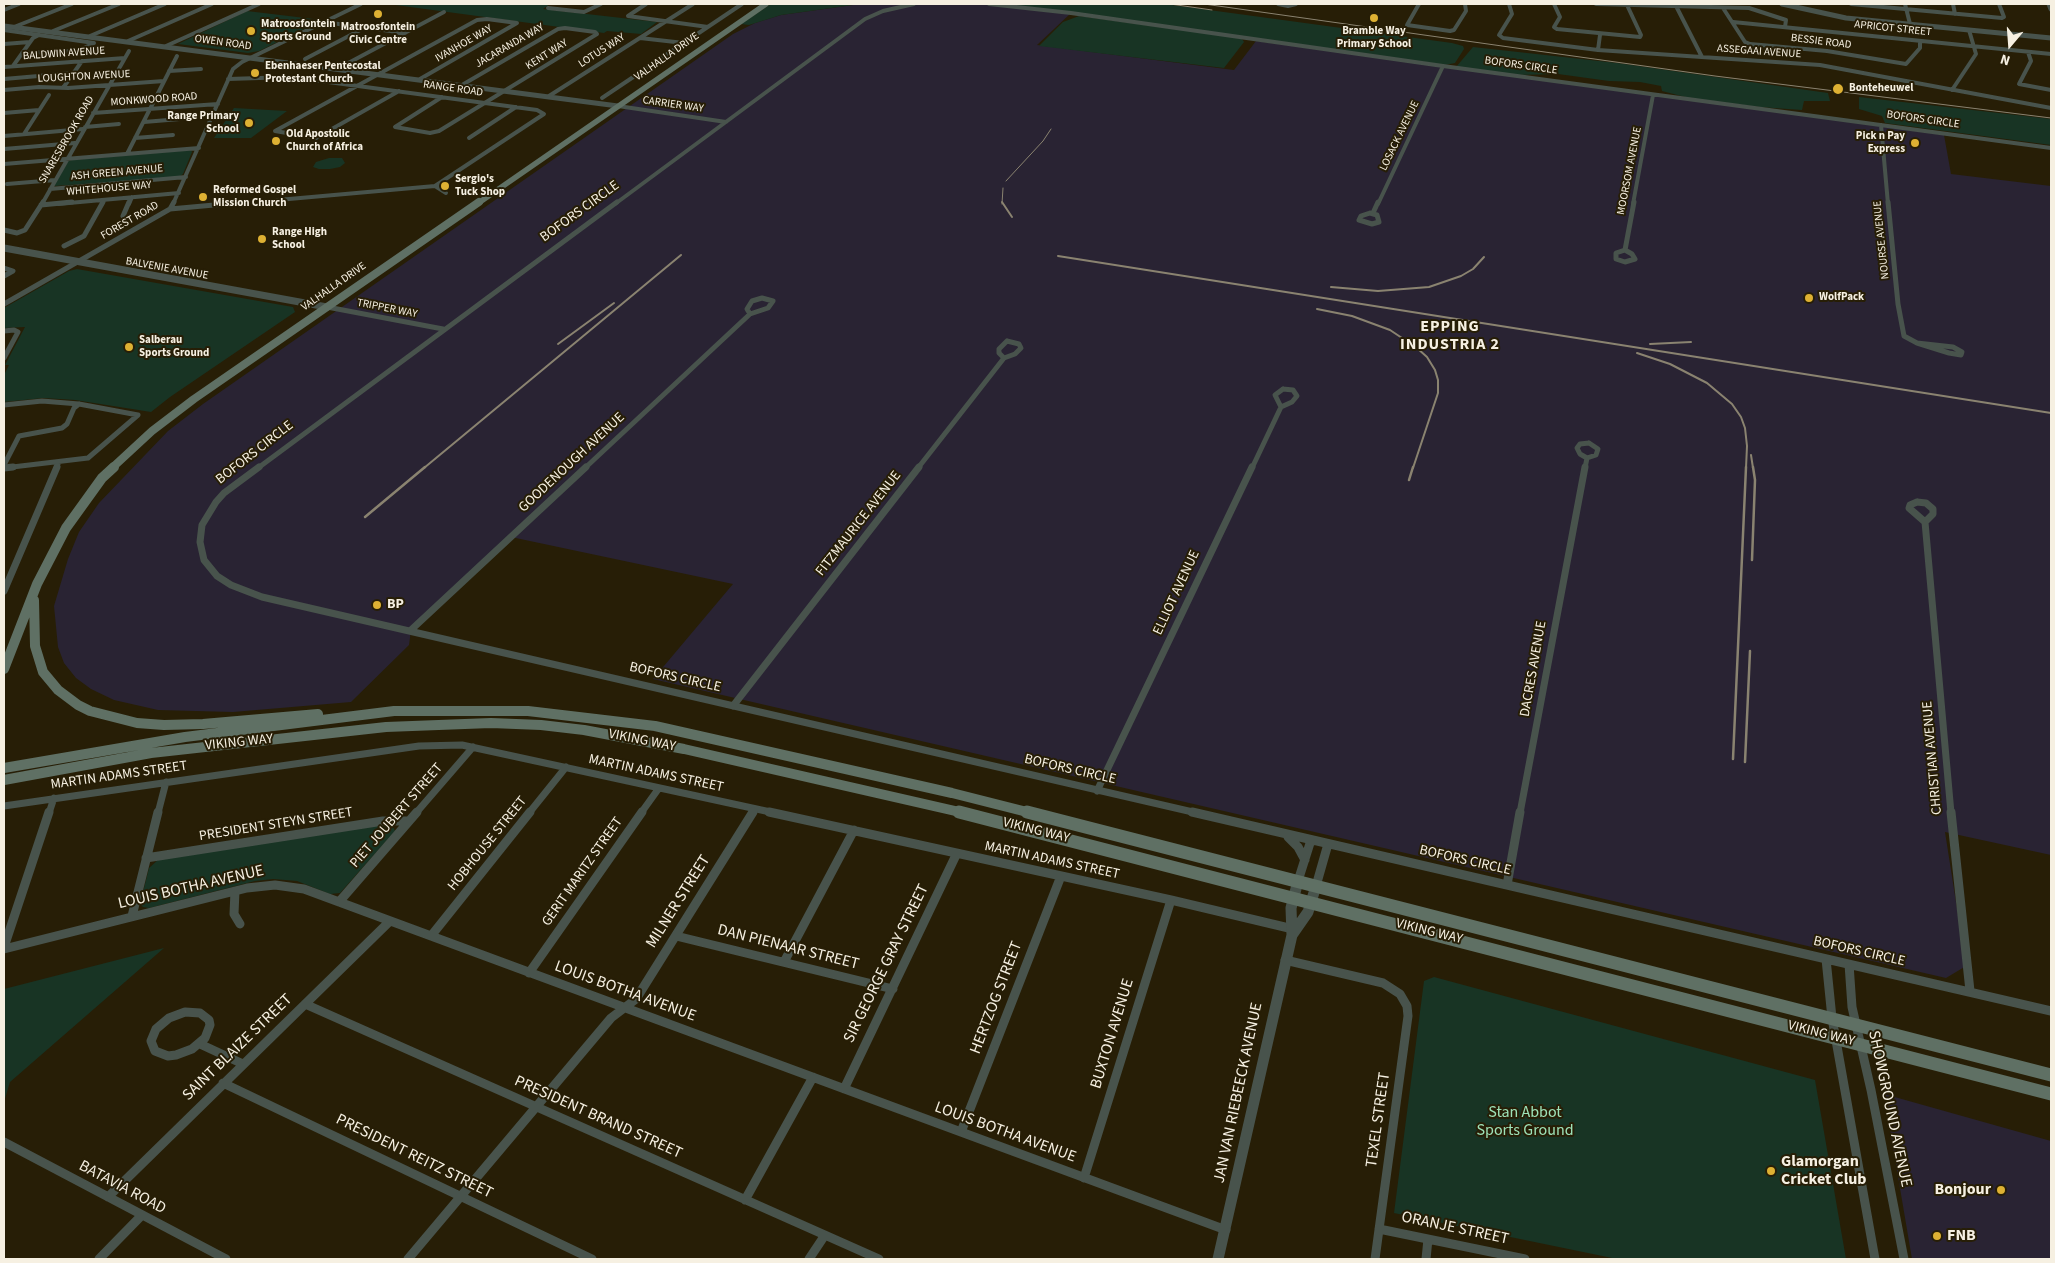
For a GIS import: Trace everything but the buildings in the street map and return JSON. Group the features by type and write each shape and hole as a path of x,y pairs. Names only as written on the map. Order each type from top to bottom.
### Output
{"main road":[{"name":"VALHALLA DRIVE","path":"4,669 37,584 66,528 92,490 115,465 177,411 766,4"},
{"path":"37,584 33,606 35,646 43,672 67,698 90,711 107,717 137,723 181,725 302,715 394,711"},
{"name":"VIKING WAY","path":"4,768 185,737 394,711 528,711 655,726 952,793 2051,1075"},
{"name":"VIKING WAY","path":"4,780 151,753 386,727 458,723 562,727 684,749 851,786 1063,837 2051,1094"}],"street":[{"path":"4,10 20,4"},
{"path":"14,27 72,4"},
{"path":"53,31 119,4"},
{"path":"90,36 166,4"},
{"path":"128,41 212,4"},
{"path":"166,46 259,4"},
{"name":"FOREST ROAD","path":"5,302 170,209 179,194 234,67 362,4"},
{"path":"553,4 548,8 584,12 601,4"},
{"path":"646,4 628,16 708,27"},
{"name":"LOTUS WAY","path":"549,96 693,4"},
{"path":"613,96 604,97 742,4"},
{"name":"BOFORS CIRCLE","path":"914,4 890,9 864,19 224,493 202,525 200,542 204,560 218,576 246,592 1096,791 2051,1011"},
{"name":"BOFORS CIRCLE","path":"989,4 1071,13 1654,95 2051,148"},
{"path":"1278,4 1288,6 1296,4"},
{"path":"1420,4 1407,25 1450,31 1454,30 1466,11 1465,4"},
{"name":"ASSEGAAI AVENUE","path":"1509,4 1512,14 1499,35 1501,37 1598,50 1820,65 2051,108"},
{"path":"1554,4 1560,17 1555,28 1600,34 1641,36 1627,5"},
{"path":"1596,4 1749,8 1786,20 1785,27"},
{"path":"1782,4 1836,16 2051,38"},
{"path":"1851,4 2002,18 2004,17 1999,4"},
{"path":"1905,4 1910,24"},
{"path":"1953,4 1955,14"},
{"path":"2049,4 2051,9"},
{"path":"1675,5 1702,57"},
{"name":"BESSIE ROAD","path":"1724,8 1744,42 1748,44 1827,50 1903,64 1908,63 1920,48 1920,41"},
{"path":"337,69 444,12"},
{"name":"IVANHOE WAY","path":"378,74 477,20 487,19 517,23 420,79"},
{"path":"323,22 405,33"},
{"name":"APRICOT STREET","path":"1733,22 2051,54"},
{"name":"OWEN ROAD","path":"4,26 618,106"},
{"path":"305,59 366,28"},
{"name":"JACARANDA WAY","path":"462,85 558,29 565,28 595,32 597,34"},
{"path":"4,30 94,43 78,50 22,53"},
{"path":"1952,90 1975,55 1969,30"},
{"name":"KENT WAY","path":"442,97 395,127 437,132 597,34"},
{"path":"1598,50 1600,34"},
{"path":"13,66 30,42 39,35"},
{"path":"640,38 684,43"},
{"path":"4,44 30,42"},
{"name":"SNARESBROOK ROAD","path":"4,230 17,233 25,230 129,51"},
{"path":"2028,52 2031,61 2019,84 2051,90"},
{"path":"127,154 177,56"},
{"name":"BALDWIN AVENUE","path":"4,67 125,58"},
{"path":"63,88 82,61"},
{"name":"LOSACK AVENUE","path":"1373,213 1444,66"},
{"path":"169,71 200,69"},
{"path":"4,79 73,73"},
{"path":"378,74 275,132 316,138 398,91"},
{"name":"RANGE ROAD","path":"170,209 435,186 544,114 539,110 286,76 228,79"},
{"name":"LOUGHTON AVENUE","path":"4,90 164,81"},
{"path":"24,134 49,95"},
{"name":"MOORSOM AVENUE","path":"1625,250 1654,95"},
{"name":"MONKWOOD ROAD","path":"93,113 218,104"},
{"name":"CARRIER WAY","path":"618,106 726,122"},
{"path":"469,138 516,107"},
{"path":"4,113 39,110"},
{"path":"144,122 180,120"},
{"path":"4,136 119,124"},
{"name":"NOURSE AVENUE","path":"1881,125 1903,334 1906,338 1917,343 1949,354 1961,355 1962,352 1953,347 1917,343"},
{"path":"135,138 173,135"},
{"path":"4,149 75,143"},
{"path":"4,164 199,148"},
{"name":"ASH GREEN AVENUE","path":"50,189 186,177"},
{"path":"5,185 55,180"},
{"path":"435,186 446,193"},
{"name":"WHITEHOUSE WAY","path":"41,205 179,194"},
{"path":"122,216 132,198"},
{"path":"64,246 84,236 104,200"},
{"name":"BALVENIE AVENUE","path":"4,248 76,263 327,308"},
{"path":"4,268 13,271 4,276"},
{"path":"762,298 773,301 768,308 750,314 747,309 752,301 762,298"},
{"name":"TRIPPER WAY","path":"327,308 444,329"},
{"name":"GOODENOUGH AVENUE","path":"411,630 750,314"},
{"path":"4,331 14,330 18,332 4,358"},
{"name":"FITZMAURICE AVENUE","path":"733,706 1004,358"},
{"path":"4,405 42,401 79,404 138,415 91,457 4,467"},
{"path":"4,467 19,436 62,428 66,425 74,408 79,404"},
{"name":"ELLIOT AVENUE","path":"1096,791 1281,407"},
{"name":"DACRES AVENUE","path":"1507,885 1575,511 1587,458"},
{"path":"4,591 59,462"},
{"name":"CHRISTIAN AVENUE","path":"1926,522 1952,828 1970,992"},
{"name":"MARTIN ADAMS STREET","path":"4,806 419,746 440,744 473,747 1171,900 1293,931"},
{"name":"PIET JOUBERT STREET","path":"340,902 473,747"},
{"name":"HOBHOUSE STREET","path":"430,936 566,767"},
{"path":"132,916 166,782"},
{"name":"GERIT MARITZ STREET","path":"529,972 659,788"},
{"path":"4,948 54,798"},
{"name":"MILNER STREET","path":"408,1259 611,1018 636,999 755,809"},
{"name":"PRESIDENT STEYN STREET","path":"146,858 383,821 409,821"},
{"path":"784,962 854,830"},
{"path":"1282,834 1296,844 1305,860"},
{"name":"JAN VAN RIEBEECK AVENUE","path":"1218,1259 1293,931 1291,908 1293,897 1311,840"},
{"name":"JAN VAN RIEBEECK AVENUE","path":"1293,931 1312,902 1328,844"},
{"name":"SIR GEORGE GRAY STREET","path":"844,1089 957,853"},
{"name":"HERTZOG STREET","path":"961,1132 1061,876"},
{"name":"LOUIS BOTHA AVENUE","path":"4,948 235,891 266,885 284,885 304,889 1226,1230"},
{"path":"235,891 234,914 240,924"},
{"name":"BUXTON AVENUE","path":"1084,1178 1171,900"},
{"name":"SAINT BLAIZE STREET","path":"108,1197 390,921"},
{"name":"DAN PIENAAR STREET","path":"676,936 893,989"},
{"path":"1826,959 1835,1037 1876,1259"},
{"name":"TEXEL STREET","path":"1286,960 1380,982 1394,990 1406,1003 1408,1016 1374,1259"},
{"name":"SHOWGROUND AVENUE","path":"1849,964 1852,1007 1904,1259"},
{"name":"PRESIDENT BRAND STREET","path":"305,1004 879,1259"},
{"path":"193,1012 200,1013 209,1020 209,1032 200,1044 184,1053 168,1056 155,1051 151,1041 156,1029 162,1023 177,1014 193,1012"},
{"path":"200,1044 243,1064"},
{"path":"745,1200 813,1077"},
{"name":"PRESIDENT REITZ STREET","path":"223,1083 592,1259"},
{"name":"BATAVIA ROAD","path":"4,1142 226,1259"},
{"path":"99,1259 142,1215"},
{"name":"ORANJE STREET","path":"1379,1229 1525,1259"},
{"path":"809,1259 824,1235"},
{"path":"1426,1259 1428,1239"}],"shaded area":[{"path":"860,4 989,4 1071,13 1037,45 1234,70 1256,41 1944,135 1951,174 2051,186 2051,855 1945,832 1966,966 1946,978 653,679 733,584 511,537 411,630 409,645 351,702 233,712 158,710 114,700 91,689 76,678 64,663 58,647 54,606 68,559 79,532 99,503 168,431 203,404 733,34 755,23 781,15"},
{"path":"1884,1094 2051,1141 2051,1259 1912,1259"}],"green space":[{"path":"388,4 550,4 543,9 657,22 641,34 607,31 604,33"},
{"path":"771,4 860,4 781,15 749,25 741,24"},
{"path":"997,4 1165,4 1452,43 1463,46 1464,49 1455,63 1445,65"},
{"name":"Matroosfontein Sports Ground","path":"247,11 322,20 259,51 248,53 178,44"},
{"path":"1079,16 1233,37 1242,39 1244,42 1224,68 1039,46 1063,22"},
{"path":"1473,47 1617,63 1828,93 1830,101 1804,101 1802,110 1759,107 1689,98 1662,91 1661,86 1640,82 1609,81 1558,74 1518,75 1456,67"},
{"path":"1859,97 2051,119 2051,145 1885,123 1882,116 1859,109"},
{"path":"234,108 287,111 251,138 214,138"},
{"path":"191,150 192,152 183,174 179,177 54,186 68,161"},
{"path":"329,158 342,158 345,163 340,167 330,169 313,167 316,162"},
{"name":"Salberau Sports Ground","path":"77,269 293,307 295,312 151,412 75,400 43,398 4,402 4,375 9,365 5,365 25,327 4,328 4,308 69,271"},
{"path":"385,823 392,825 395,831 340,893 330,894 297,881 273,879 255,881 149,908 143,907 140,904 149,868 159,859"},
{"path":"164,948 10,1082 4,1102 4,989"},
{"name":"Stan Abbot Sports Ground","path":"1434,977 1815,1080 1846,1259 1617,1259 1394,1213 1424,981"}],"railway":[{"path":"1170,4 1212,10"},
{"path":"1204,4 1715,76 2051,118"},
{"path":"1006,181 1043,141 1051,129"},
{"path":"1002,202 1003,188"},
{"path":"1002,202 1012,217"},
{"path":"424,468 681,255"},
{"path":"1058,256 2051,413"},
{"path":"1331,287 1378,291 1429,287 1461,276 1473,269 1484,257"},
{"path":"558,344 614,303"},
{"path":"1317,309 1352,316 1390,330 1417,348 1427,357 1435,370 1438,380 1438,393 1413,468"},
{"path":"1650,344 1691,342"},
{"path":"1637,353 1670,364 1707,383 1732,404 1741,417 1745,428 1747,446 1746,468"},
{"path":"1751,455 1753,468"},
{"path":"365,517 425,467"},
{"path":"1409,480 1413,467"},
{"path":"1733,759 1746,467"},
{"path":"1752,560 1755,480 1753,467"},
{"path":"1745,762 1750,651"}],"place":[{"name":"Matroosfontein Civic Centre","path":"378,14"},
{"name":"Bramble Way Primary School","path":"1374,18"},
{"name":"Matroosfontein Sports Ground","path":"251,31"},
{"name":"Ebenhaeser Pentecostal Protestant Church","path":"255,73"},
{"name":"Bonteheuwel","path":"1838,89"},
{"name":"Range Primary School","path":"249,123"},
{"name":"Old Apostolic Church of Africa","path":"276,141"},
{"name":"Pick n Pay Express","path":"1915,143"},
{"name":"Sergio's Tuck Shop","path":"445,186"},
{"name":"Reformed Gospel Mission Church","path":"203,197"},
{"name":"Range High School","path":"262,239"},
{"name":"WolfPack","path":"1809,298"},
{"name":"Salberau Sports Ground","path":"129,347"},
{"name":"BP","path":"377,605"},
{"name":"Glamorgan Cricket Club","path":"1771,1171"},
{"name":"Bonjour","path":"2001,1190"},
{"name":"FNB","path":"1937,1236"}],"district":[{"name":"EPPING INDUSTRIA 2","path":"1450,336"}]}
